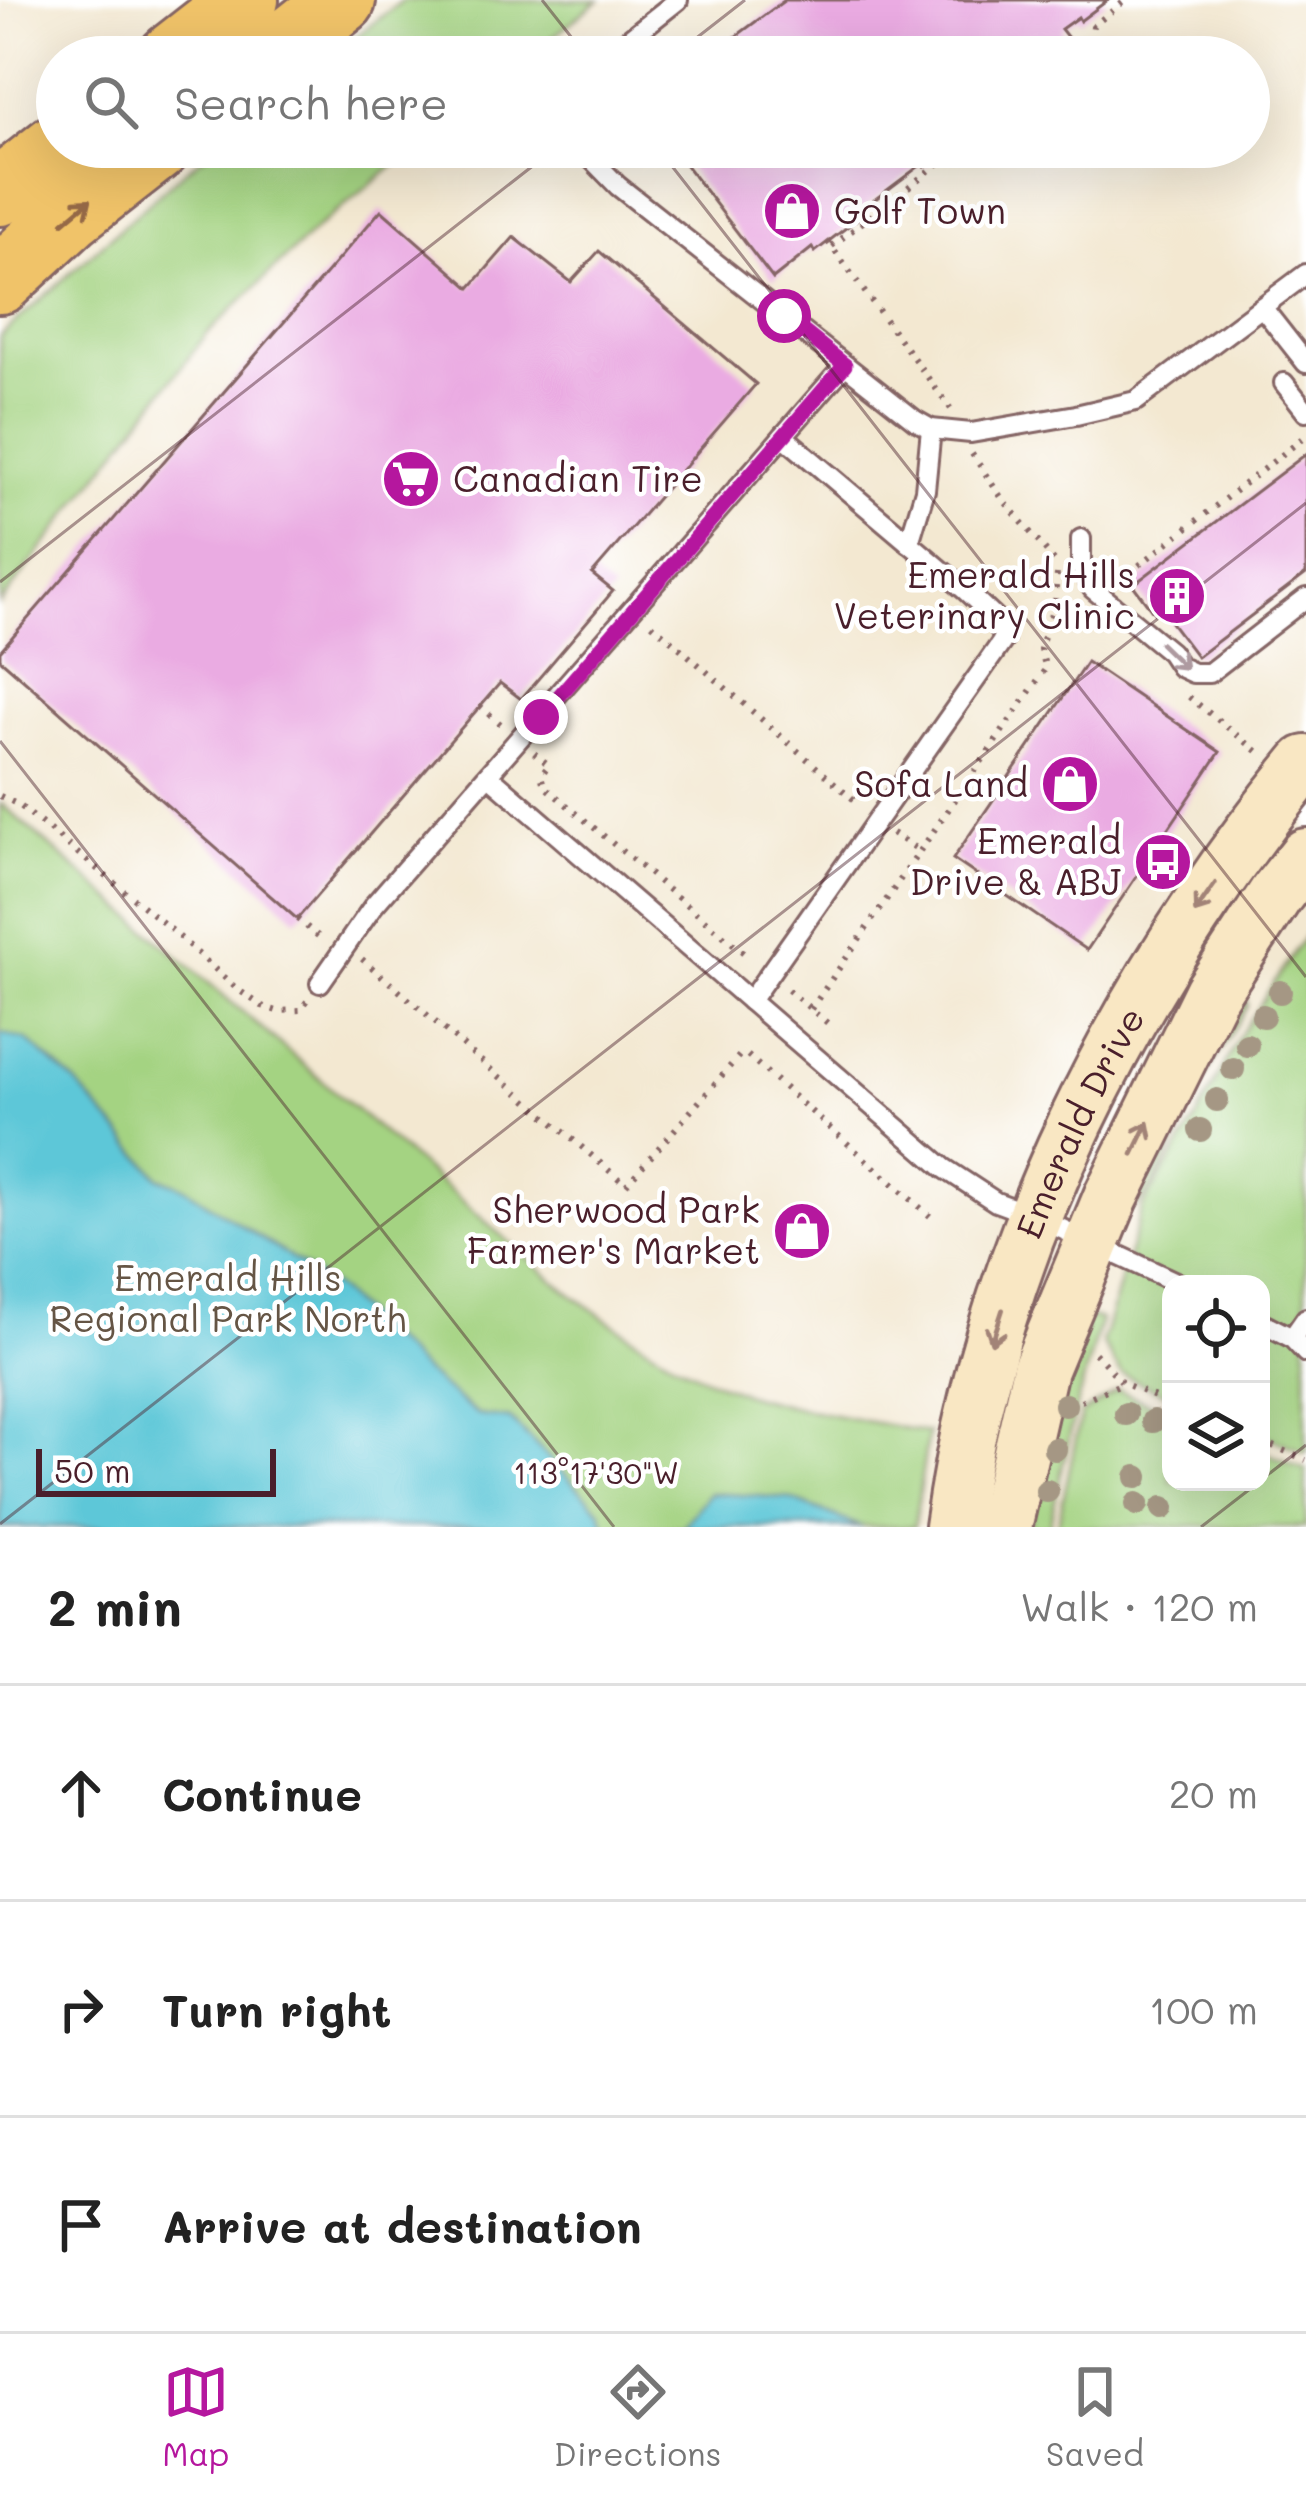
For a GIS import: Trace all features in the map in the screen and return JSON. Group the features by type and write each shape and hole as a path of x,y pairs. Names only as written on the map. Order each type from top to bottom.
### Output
{"highway":[{"path":"199,36 244,0"},
{"path":"298,36 343,0"},
{"path":"0,192 36,164"},
{"path":"0,280 70,215 130,168"}],"street":[{"name":"Emerald Drive","path":"952,1527 986,1362 1034,1216 1096,1082 1168,951 1274,802 1284,758"},
{"name":"Emerald Drive","path":"1004,1527 1040,1370 1091,1244 1212,992 1306,856"}],"lane":[{"path":"633,36 678,0"},
{"path":"600,168 931,429 971,433 1136,401 1306,274"},
{"path":"1262,307 1306,363"},
{"path":"320,983 374,905 845,365"},
{"path":"1284,383 1306,411"},
{"path":"909,543 925,490 931,429"},
{"path":"749,1001 1004,638 996,620 783,436"},
{"path":"1081,539 1081,568 1093,589 1170,652 1180,667 1193,673 1209,674 1306,598"},
{"path":"488,775 944,1168 996,1202 1162,1276"},
{"path":"1270,1328 1299,1346 1306,1318"}],"path":[{"path":"1092,36 1093,26 1126,0"},
{"path":"811,1009 1046,668 1040,649 1055,601 1058,566 975,460 950,407 830,244 932,168"},
{"path":"1057,579 1095,560 1114,585 1306,436"},
{"path":"1055,601 1084,615"},
{"path":"634,608 876,820 920,851"},
{"path":"1187,696 1284,758"},
{"path":"480,706 549,765 541,776 544,786 831,1026"},
{"path":"0,796 19,805 262,1006 301,1010 320,983"},
{"path":"297,920 322,939 368,962 626,1184 739,1056 747,1055 930,1216"},
{"path":"1095,1353 1123,1384 1162,1400"},
{"path":"1082,1401 1123,1384"},
{"path":"1270,1445 1306,1460"}],"green space":[{"path":"403,0 599,0 554,36 357,36"},
{"path":"189,168 391,168 318,227 206,335 0,604 0,336"},
{"name":"Emerald Hills Regional Park North","path":"0,803 564,1289 609,1321 680,1365 730,1388 798,1408 928,1433 914,1527 0,1527"},
{"path":"1306,934 1306,1453 1270,1438 1270,1275 1162,1275 1162,1392 1121,1374 1102,1343 1142,1208 1239,1036"},
{"path":"1246,998 1247,1006 1202,1085 1162,1170 1137,1206 1130,1200 1221,1022 1236,1013"},
{"path":"1087,1316 1101,1320 1049,1527 1029,1527 1058,1396"},
{"path":"1118,1390 1162,1409 1162,1491 1270,1491 1270,1455 1306,1470 1306,1527 1057,1527 1081,1414"}],"water":[{"path":"0,1033 27,1040 75,1082 160,1178 182,1186 333,1286 477,1415 510,1419 601,1511 606,1527 0,1527"},
{"path":"709,1493 788,1498 862,1527 683,1527"}],"building":[{"path":"785,0 1108,0 1061,29 1066,36 736,36"},
{"name":"Golf Town","path":"688,168 917,168 815,252 812,248 773,279"},
{"name":"Canadian Tire","path":"381,210 470,288 514,237 571,282 599,251 756,384 592,574 613,591 521,699 500,683 297,919 0,659 0,651"},
{"path":"1306,454 1306,574 1197,657 1160,608 1154,613 1133,585"},
{"path":"1087,662 1220,752 1087,950 953,859"}],"place":[{"name":"Golf Town","path":"792,211"},
{"name":"Canadian Tire","path":"411,479"},
{"name":"Emerald Hills Veterinary Clinic","path":"1177,596"},
{"name":"Sofa Land","path":"1070,784"},
{"name":"Emerald Drive & ABJ","path":"1163,862"},
{"name":"Sherwood Park Farmer's Market","path":"802,1231"}],"route":[{"path":"541,717 845,365 784,316"}]}
